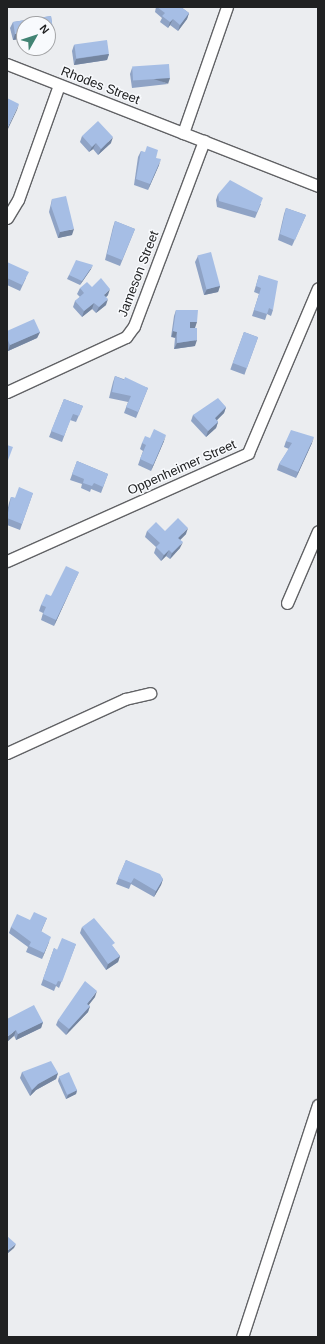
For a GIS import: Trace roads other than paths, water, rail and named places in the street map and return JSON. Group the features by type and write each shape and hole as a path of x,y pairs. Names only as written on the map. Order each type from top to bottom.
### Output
{"street":[{"path":"183,133 227,7"},
{"name":"Rhodes Street","path":"7,64 318,186"},
{"path":"7,218 18,200 59,85"},
{"name":"Jameson Street","path":"7,392 126,337 134,326 204,141"},
{"name":"Oppenheimer Street","path":"7,561 248,453 318,288"},
{"path":"287,603 318,531"},
{"path":"7,753 126,699 150,693"},
{"path":"242,1337 318,1105"}]}
